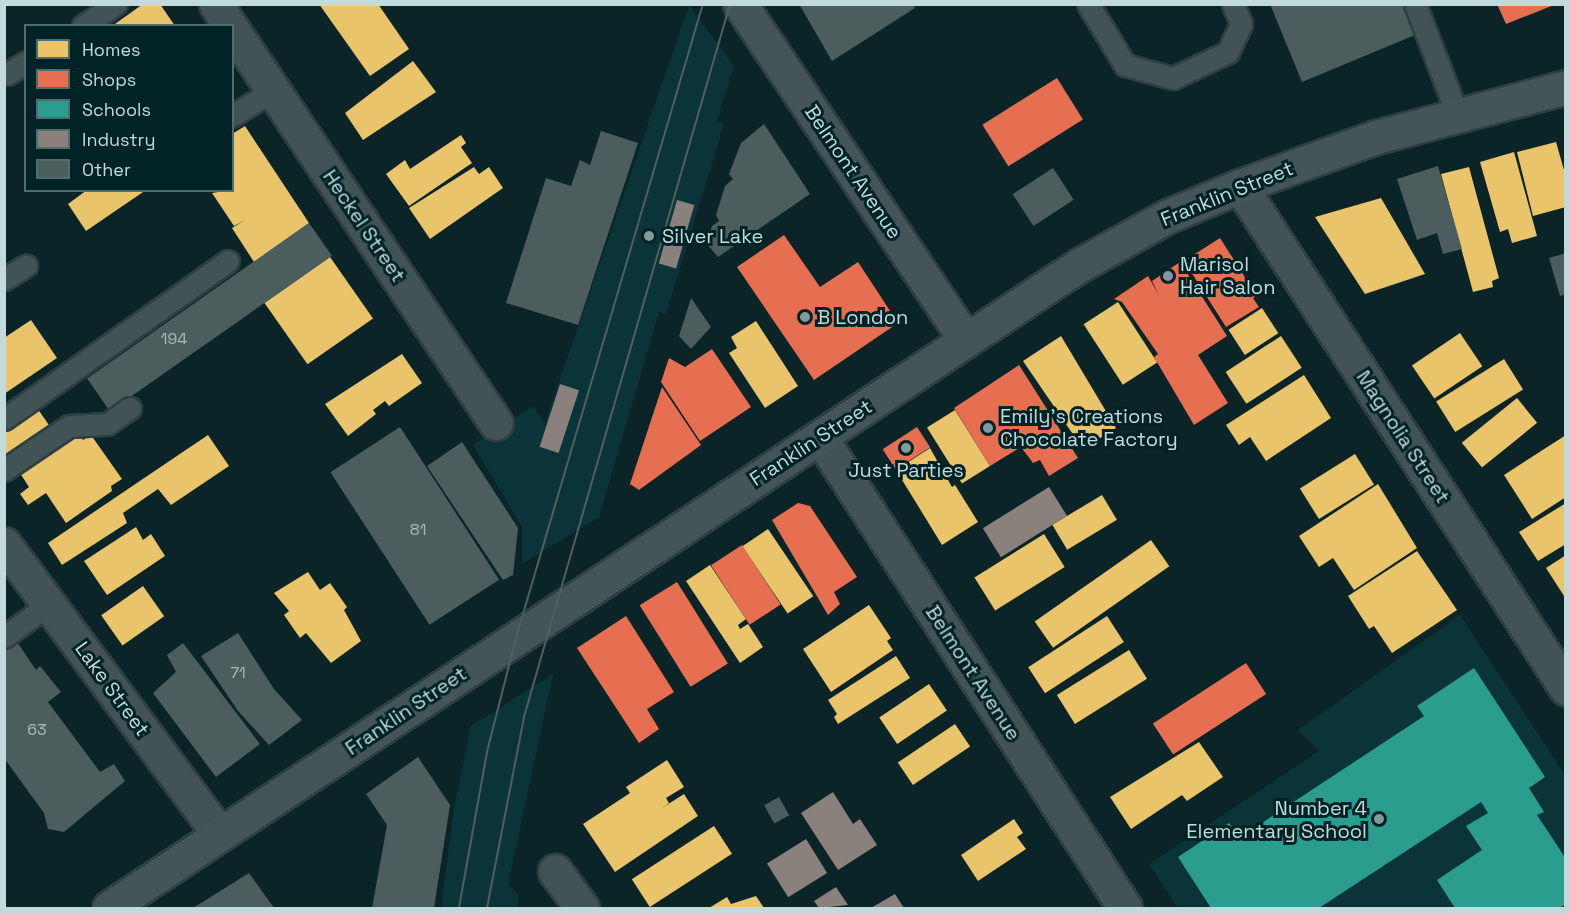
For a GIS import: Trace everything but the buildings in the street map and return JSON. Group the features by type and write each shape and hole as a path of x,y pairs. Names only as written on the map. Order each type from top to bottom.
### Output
{"main road":[{"name":"Belmont Avenue","path":"740,4 966,340"},
{"name":"Franklin Street","path":"109,909 1088,261 1168,216 1240,186 1376,137 1566,87"}],"street":[{"name":"Heckel Street","path":"216,4 229,24"},
{"name":"Heckel Street","path":"234,32 496,423"},
{"name":"Magnolia Street","path":"1240,186 1566,688"},
{"name":"Belmont Avenue","path":"820,437 1125,909"},
{"name":"Lake Street","path":"4,544 220,835"},
{"path":"555,871 582,909"}],"lane":[{"path":"86,24 116,4"},
{"path":"1088,4 1125,64 1173,78 1228,52 1241,24 1233,4"},
{"path":"1415,4 1458,116"},
{"path":"7,74 24,63"},
{"path":"234,115 273,90"},
{"path":"4,419 228,261"},
{"path":"4,279 26,266"},
{"path":"4,470 69,426 107,424 130,408"},
{"path":"4,637 49,604"}],"shaded area":[{"path":"689,5 734,66 717,121 724,124 666,314 659,312 599,517 522,564 522,527 473,445 533,406 545,423"},
{"path":"1460,615 1565,775 1565,908 1178,908 1149,864 1319,751 1298,730"},
{"path":"553,674 508,885 519,895 517,908 441,908 454,808 471,726"}],"tram line":[{"path":"459,908 487,752 516,638 703,4"},
{"path":"487,908 524,717 730,4"}],"place":[{"name":"Silver Lake","path":"649,236"},
{"name":"Marisol Hair Salon","path":"1168,276"},
{"name":"B London","path":"805,317"},
{"name":"Emily's Creations Chocolate Factory","path":"988,428"},
{"name":"Just Parties","path":"906,448"},
{"name":"Number 4 Elementary School","path":"1379,819"}]}
